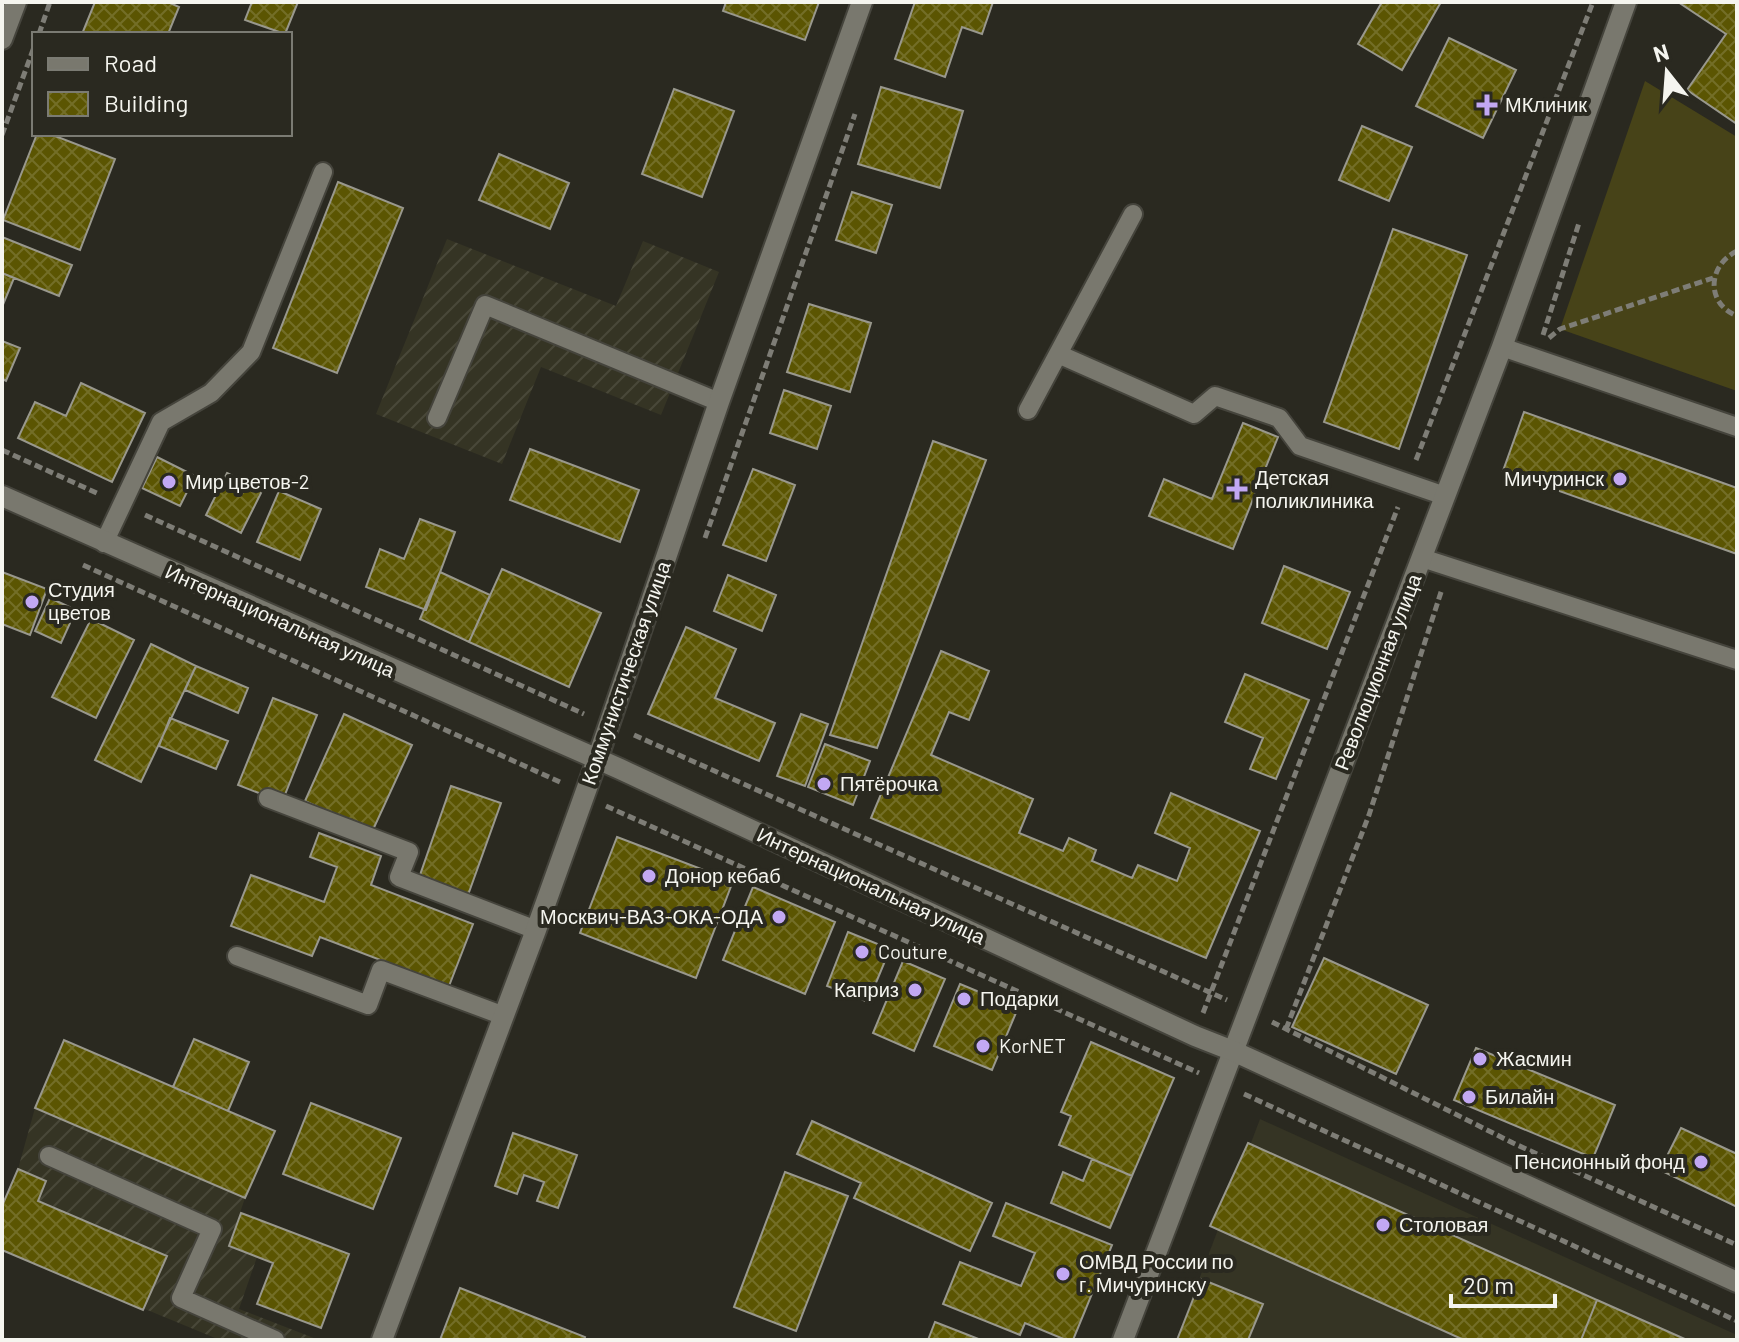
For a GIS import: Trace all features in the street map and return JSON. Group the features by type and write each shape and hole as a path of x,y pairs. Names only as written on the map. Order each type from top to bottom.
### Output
{"street":[{"path":"2,39 16,2"},
{"name":"Коммунистическая улица","path":"382,1340 597,760 719,402 862,2"},
{"name":"Революционная улица","path":"1123,1340 1502,347 1626,2"},
{"name":"Интернациональная улица","path":"2,496 620,769 1195,1036 1737,1282"}],"lane":[{"path":"104,543 161,422 211,393 251,352 323,172"},
{"path":"1028,410 1133,214"},
{"path":"437,418 485,305 719,402"},
{"path":"1502,347 1737,427"},
{"path":"1058,354 1194,414 1215,396 1279,418 1300,446 1445,496"},
{"path":"1422,558 1737,660"},
{"path":"268,798 409,852 399,877 536,930"},
{"path":"237,956 368,1005 381,970 504,1016"},
{"path":"49,1156 212,1229 181,1298 275,1340"}],"path":[{"path":"40,32 50,2"},
{"path":"1195,1036 1593,2"},
{"path":"2,135 32,52"},
{"path":"702,545 858,105"},
{"path":"1737,251 1723,257 1713,278 1717,299 1733,316 1737,316"},
{"path":"1524,355 1560,329 1713,278"},
{"path":"2,450 1211,993 1513,1143 1737,1245"},
{"path":"73,561 1737,1321"},
{"path":"1286,1029 1369,815 1450,567"},
{"path":"607,806 633,734"}],"shaded area":[{"path":"1645,81 1737,137 1737,391 1560,329"},
{"path":"447,239 616,306 643,241 719,272 661,415 541,367 502,464 376,414"},
{"path":"194,1039 249,1062 228,1110 275,1131 245,1198 229,1245 257,1257 239,1309 319,1340 220,1340 2,1250 2,1206 18,1169 35,1108 64,1040 173,1087"},
{"path":"1260,1119 1737,1335 1737,1340 1176,1340"}],"building":[{"path":"95,2 168,2 179,7 169,32 83,32"},
{"path":"252,2 298,2 286,32 245,20"},
{"path":"726,2 819,2 805,40 723,11"},
{"path":"915,2 993,2 982,34 962,27 945,77 895,59"},
{"path":"1382,2 1441,2 1402,70 1358,44"},
{"path":"1678,2 1737,2 1737,124 1687,90 1726,34"},
{"path":"1449,38 1516,70 1483,138 1416,106"},
{"path":"881,87 963,111 940,188 858,164"},
{"path":"674,89 734,111 702,197 642,174"},
{"path":"1362,126 1412,147 1389,201 1339,180"},
{"path":"36,136 55,136 115,159 80,250 3,220"},
{"path":"499,154 569,183 550,229 479,200"},
{"path":"338,182 403,208 337,373 273,348"},
{"path":"852,192 892,205 876,253 836,240"},
{"path":"1393,229 1467,255 1399,449 1324,422"},
{"path":"2,237 72,265 59,296 2,273"},
{"path":"2,273 14,278 2,307"},
{"path":"809,304 871,323 850,392 787,372"},
{"path":"2,341 20,348 6,381 2,379"},
{"path":"81,383 145,413 112,482 18,438 35,402 66,416"},
{"path":"784,390 831,406 817,449 770,433"},
{"name":"Мичуринск","path":"1524,412 1737,488 1737,554 1503,471"},
{"name":"Детская поликлиника","path":"1243,423 1278,437 1233,549 1149,516 1164,479 1212,499"},
{"path":"933,441 986,460 877,748 830,735"},
{"path":"530,449 639,490 620,542 510,500"},
{"name":"Мир цветов-2","path":"157,457 195,476 180,506 142,488"},
{"path":"753,469 795,485 766,561 723,545"},
{"path":"227,473 262,491 241,533 206,515"},
{"path":"279,491 321,509 300,560 257,542"},
{"path":"420,519 455,532 426,610 366,587 380,549 404,559"},
{"path":"1284,566 1350,592 1327,649 1262,623"},
{"path":"502,569 601,613 569,687 469,642"},
{"path":"2,572 47,589 30,635 2,624"},
{"path":"440,572 490,595 469,642 420,619"},
{"path":"728,575 776,595 762,631 714,611"},
{"path":"50,598 76,610 61,643 35,631"},
{"path":"91,619 134,640 96,718 52,697"},
{"path":"686,627 736,649 715,698 775,723 759,761 648,714"},
{"path":"151,644 196,666 141,782 95,760"},
{"path":"941,651 989,671 969,720 949,712 931,755 1033,799 1019,833 1063,851 1069,838 1096,850 1092,861 1132,878 1138,865 1177,881 1190,848 1155,833 1171,793 1260,831 1206,958 871,818"},
{"path":"196,666 248,688 238,713 185,690"},
{"path":"1245,674 1309,700 1276,779 1250,769 1263,738 1225,722"},
{"path":"273,698 317,715 282,802 238,785"},
{"path":"344,714 412,745 372,832 305,801"},
{"path":"801,714 828,724 805,786 777,776"},
{"path":"170,718 228,741 216,769 159,746"},
{"path":"825,744 870,761 853,805 808,787"},
{"path":"451,786 501,803 468,895 419,878"},
{"path":"319,833 381,856 371,885 473,924 449,986 320,937 312,956 231,926 251,875 324,902 337,867 310,857"},
{"path":"617,837 733,881 696,978 580,933"},
{"path":"753,887 835,922 805,994 723,960"},
{"path":"848,932 890,949 868,1002 827,986"},
{"path":"1324,958 1428,1005 1396,1074 1292,1027"},
{"path":"903,961 945,979 914,1051 873,1033"},
{"path":"960,984 1018,1008 992,1070 934,1046"},
{"path":"194,1039 249,1062 228,1111 275,1131 245,1198 35,1108 64,1040 173,1087"},
{"path":"194,1039 249,1062 228,1111 173,1087"},
{"path":"1091,1042 1174,1078 1132,1176 1059,1145 1071,1116 1061,1112"},
{"path":"1476,1048 1615,1105 1593,1158 1454,1100"},
{"path":"311,1103 401,1138 373,1209 283,1174"},
{"path":"812,1121 992,1203 970,1251 854,1198 861,1183 797,1154"},
{"name":"Пенсионный фонд","path":"1681,1128 1737,1154 1737,1207 1660,1170"},
{"path":"513,1133 577,1155 558,1208 537,1201 544,1182 524,1175 517,1194 495,1186"},
{"path":"1248,1143 1597,1300 1581,1340 1464,1340 1210,1226"},
{"path":"1092,1159 1132,1176 1110,1228 1051,1203 1063,1172 1083,1181"},
{"path":"18,1169 46,1181 38,1201 167,1256 143,1310 2,1250 2,1206"},
{"path":"785,1172 848,1196 796,1331 734,1307"},
{"name":"ОМВД России по г. Мичуринску","path":"1006,1203 1112,1245 1073,1340 1025,1323 1020,1335 943,1304 960,1262 1021,1286 1035,1253 993,1236"},
{"path":"241,1213 349,1254 321,1328 257,1304 273,1263 229,1246"},
{"path":"1201,1279 1263,1304 1248,1340 1177,1340"},
{"path":"460,1288 585,1337 584,1340 440,1340"},
{"path":"1597,1300 1687,1340 1581,1340"},
{"path":"935,1322 981,1340 928,1340"}],"place":[{"name":"МКлиник","path":"1487,105"},
{"name":"Мичуринск","path":"1620,479"},
{"name":"Мир цветов-2","path":"169,482"},
{"name":"Детская поликлиника","path":"1237,489"},
{"name":"Студия цветов","path":"32,602"},
{"name":"Пятёрочка","path":"824,784"},
{"name":"Донор кебаб","path":"649,876"},
{"name":"Москвич-ВАЗ-ОКА-ОДА","path":"779,917"},
{"name":"Couture","path":"862,952"},
{"name":"Каприз","path":"915,990"},
{"name":"Подарки","path":"964,999"},
{"name":"KorNET","path":"983,1046"},
{"name":"Жасмин","path":"1480,1059"},
{"name":"Билайн","path":"1469,1097"},
{"name":"Пенсионный фонд","path":"1701,1162"},
{"name":"Столовая","path":"1383,1225"},
{"name":"ОМВД России по г. Мичуринску","path":"1063,1274"}]}
